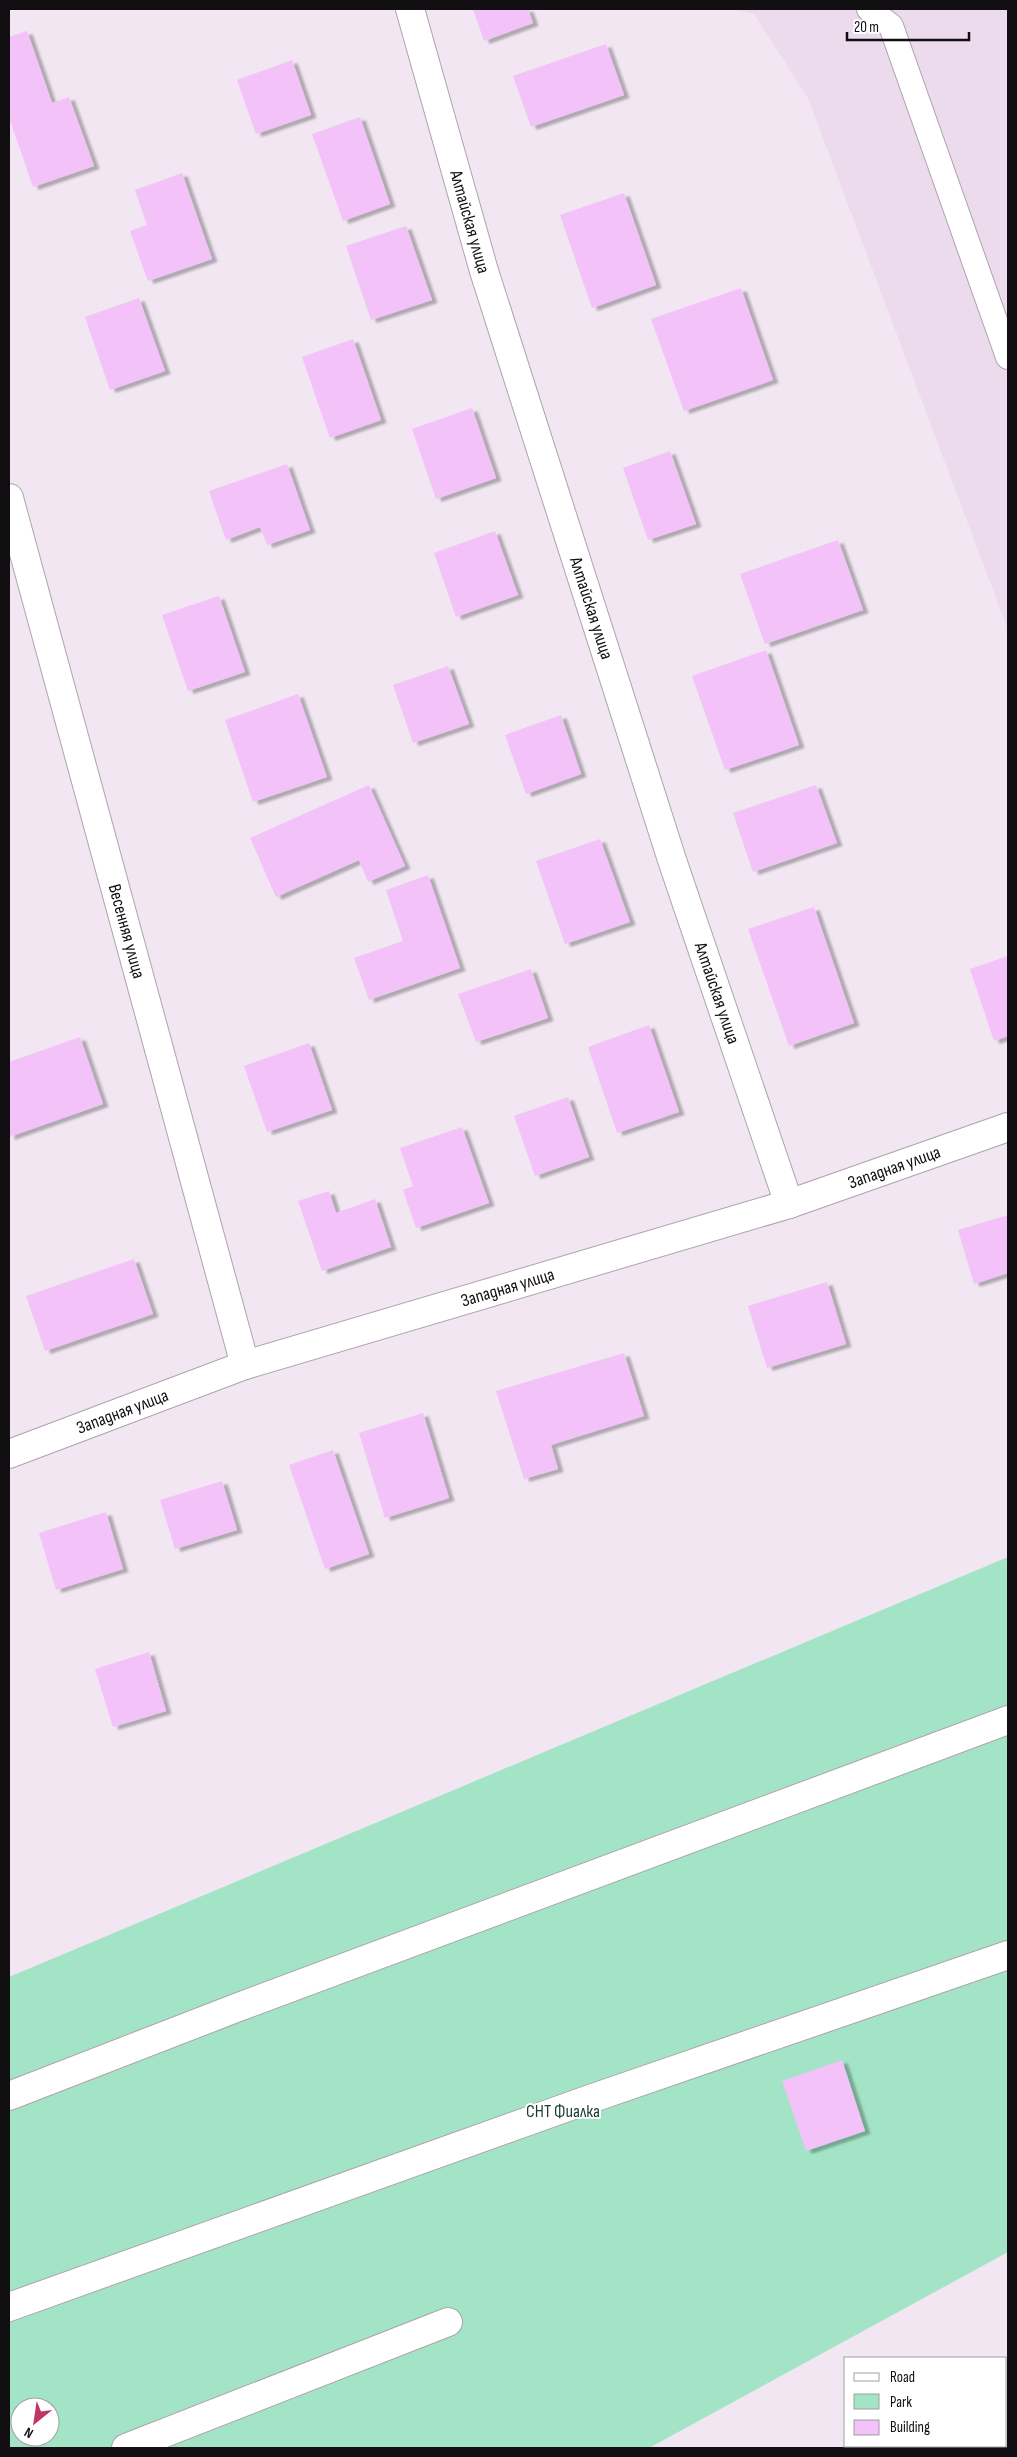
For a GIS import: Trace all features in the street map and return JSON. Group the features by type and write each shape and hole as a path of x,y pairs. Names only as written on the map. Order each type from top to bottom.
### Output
{"street":[{"name":"Алтайская улица","path":"410,9 484,271 672,860 789,1204"},
{"name":"Весенняя улица","path":"9,498 245,1365"},
{"name":"Западная улица","path":"9,1454 245,1365 789,1204 1008,1127"},
{"path":"9,2096 236,2008 1008,1720"},
{"path":"9,2307 581,2102 1008,1955"},
{"path":"126,2448 448,2322"}],"lane":[{"path":"869,9 891,26 1008,357"}],"shaded area":[{"path":"731,9 1008,9 1008,630 808,98 754,14"}],"green space":[{"name":"СНТ Фиалка","path":"1008,1557 1008,2252 649,2448 9,2448 9,1977"}],"building":[{"path":"473,9 528,9 533,23 484,41"},
{"path":"27,31 52,103 69,97 94,166 33,187 9,117 9,37"},
{"path":"606,44 624,95 531,127 513,76"},
{"path":"292,60 311,115 256,134 237,80"},
{"path":"360,117 390,204 343,221 312,134"},
{"path":"182,173 212,259 148,281 130,231 147,225 135,190"},
{"path":"624,193 656,285 592,308 560,215"},
{"path":"406,226 432,300 371,320 346,246"},
{"path":"741,288 773,380 684,411 651,319"},
{"path":"139,298 165,371 110,390 85,317"},
{"path":"353,339 381,420 330,438 302,357"},
{"path":"472,408 496,478 436,499 412,429"},
{"path":"670,451 696,524 648,540 623,468"},
{"path":"287,464 310,530 267,545 260,527 226,540 209,491"},
{"path":"495,531 518,595 456,617 434,553"},
{"path":"838,540 863,610 765,644 740,574"},
{"path":"219,596 245,672 188,691 162,615"},
{"path":"766,650 799,745 725,770 692,676"},
{"path":"448,666 469,724 413,743 393,685"},
{"path":"298,694 327,777 253,802 225,720"},
{"path":"561,715 581,774 526,794 505,735"},
{"path":"369,785 405,866 368,882 359,860 276,897 250,838"},
{"path":"816,785 837,843 753,872 733,813"},
{"path":"600,839 630,922 565,944 536,861"},
{"path":"428,875 460,968 369,1000 354,958 403,941 386,890"},
{"path":"814,907 854,1023 789,1046 748,929"},
{"path":"1008,956 1008,1036 994,1041 970,969"},
{"path":"531,969 548,1018 476,1042 458,994"},
{"path":"649,1025 679,1112 617,1133 588,1047"},
{"path":"80,1037 103,1104 9,1137 9,1062"},
{"path":"309,1043 332,1110 267,1132 244,1066"},
{"path":"568,1097 589,1157 535,1176 514,1116"},
{"path":"462,1127 489,1203 416,1228 403,1190 413,1186 400,1148"},
{"path":"329,1191 336,1213 375,1199 391,1247 322,1271 298,1201"},
{"path":"1008,1215 1008,1273 974,1284 958,1230"},
{"path":"134,1259 153,1314 45,1351 26,1296"},
{"path":"827,1282 846,1344 767,1368 748,1306"},
{"path":"624,1353 644,1416 551,1445 558,1469 524,1479 496,1391"},
{"path":"423,1413 449,1498 385,1518 359,1433"},
{"path":"333,1450 369,1554 325,1569 289,1465"},
{"path":"222,1481 237,1530 175,1549 160,1500"},
{"path":"106,1512 123,1569 56,1590 39,1533"},
{"path":"149,1652 166,1711 113,1727 95,1669"},
{"path":"842,2060 865,2131 806,2151 782,2081"}]}
